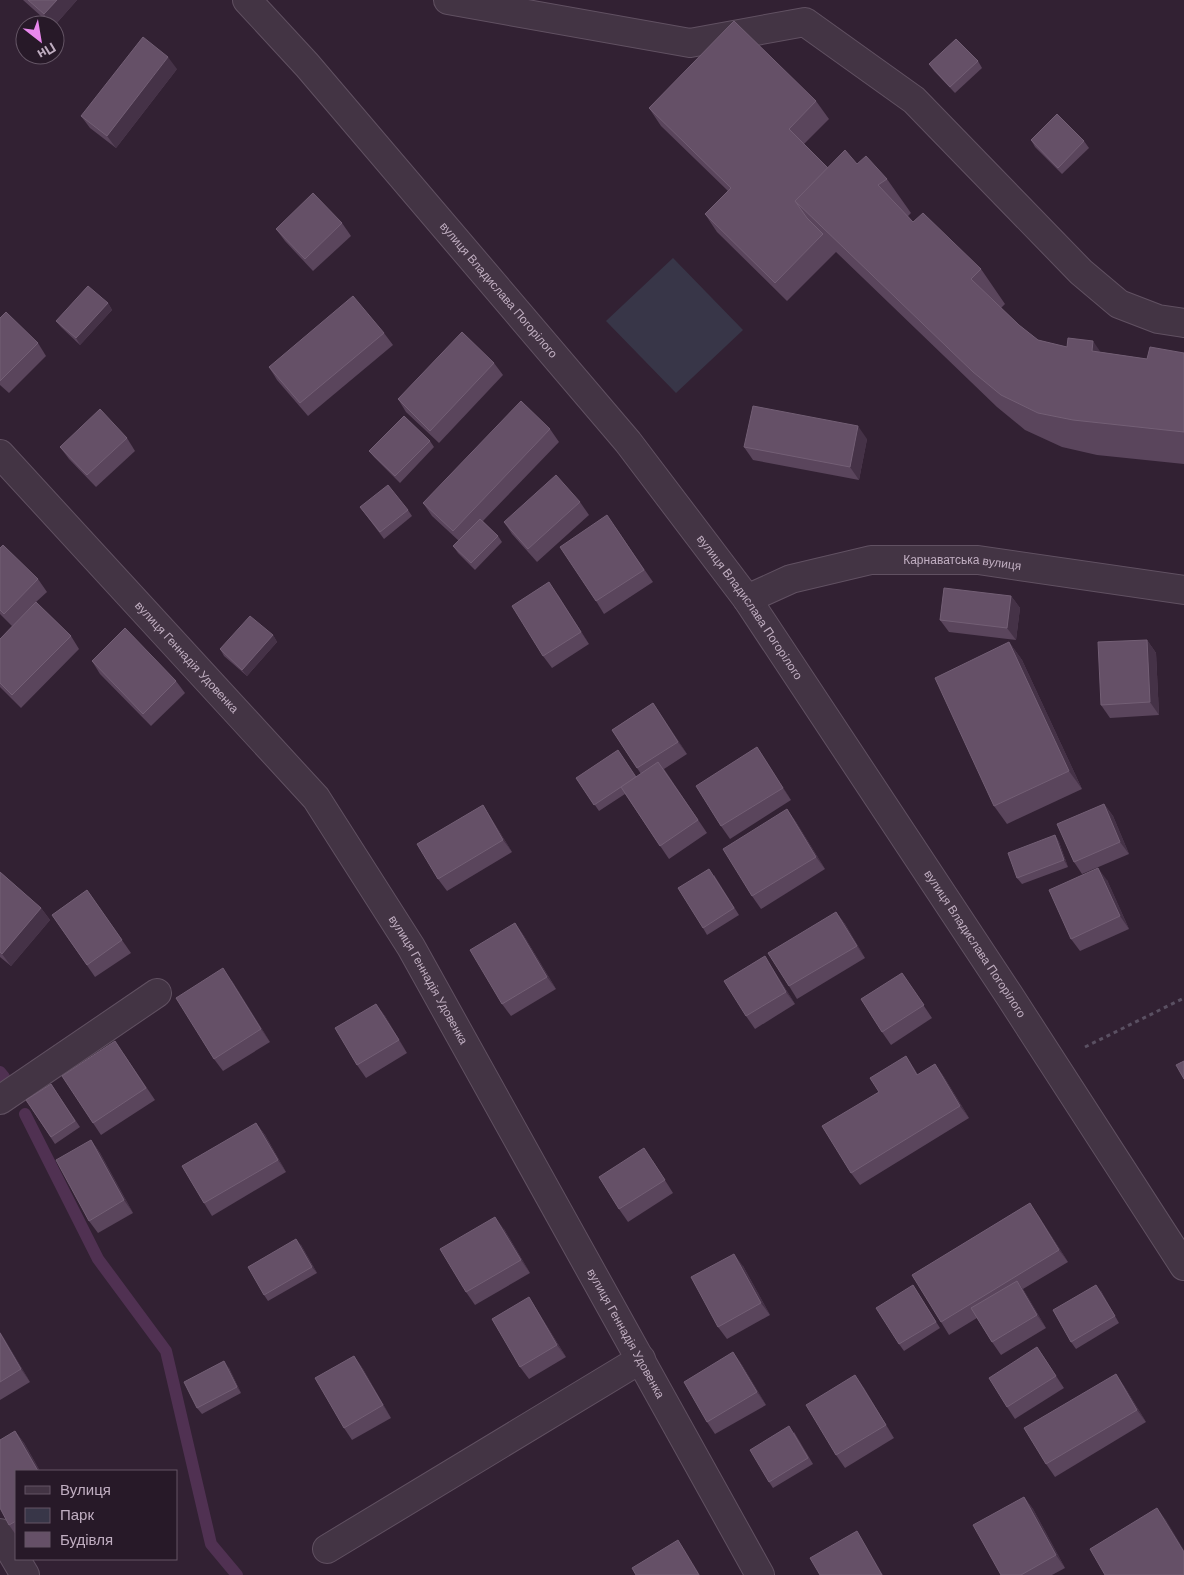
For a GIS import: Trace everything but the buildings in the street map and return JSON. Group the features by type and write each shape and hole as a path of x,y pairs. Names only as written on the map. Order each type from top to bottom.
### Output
{"street":[{"name":"вулиця Владислава Погорілого","path":"247,0 307,65 628,442 747,599 1053,1063 1184,1266"},
{"path":"448,0 690,43 804,22 914,100 1081,272 1119,304 1158,319 1184,323"},
{"name":"вулиця Геннадія Удовенка","path":"0,454 316,798 412,947 760,1575"},
{"name":"Карнаватська вулиця","path":"747,599 791,579 871,560 978,560 1184,590"},
{"path":"0,1100 157,993"},
{"path":"327,1549 641,1359"},
{"path":"0,1533 15,1558"},
{"path":"16,1560 25,1575"}],"path":[{"path":"1053,1063 1184,998"}],"green space":[{"path":"673,258 743,330 676,393 606,321"}],"waterway":[{"path":"0,1072 4,1077"},
{"path":"25,1114 98,1259 166,1351 211,1544 237,1575"}]}
